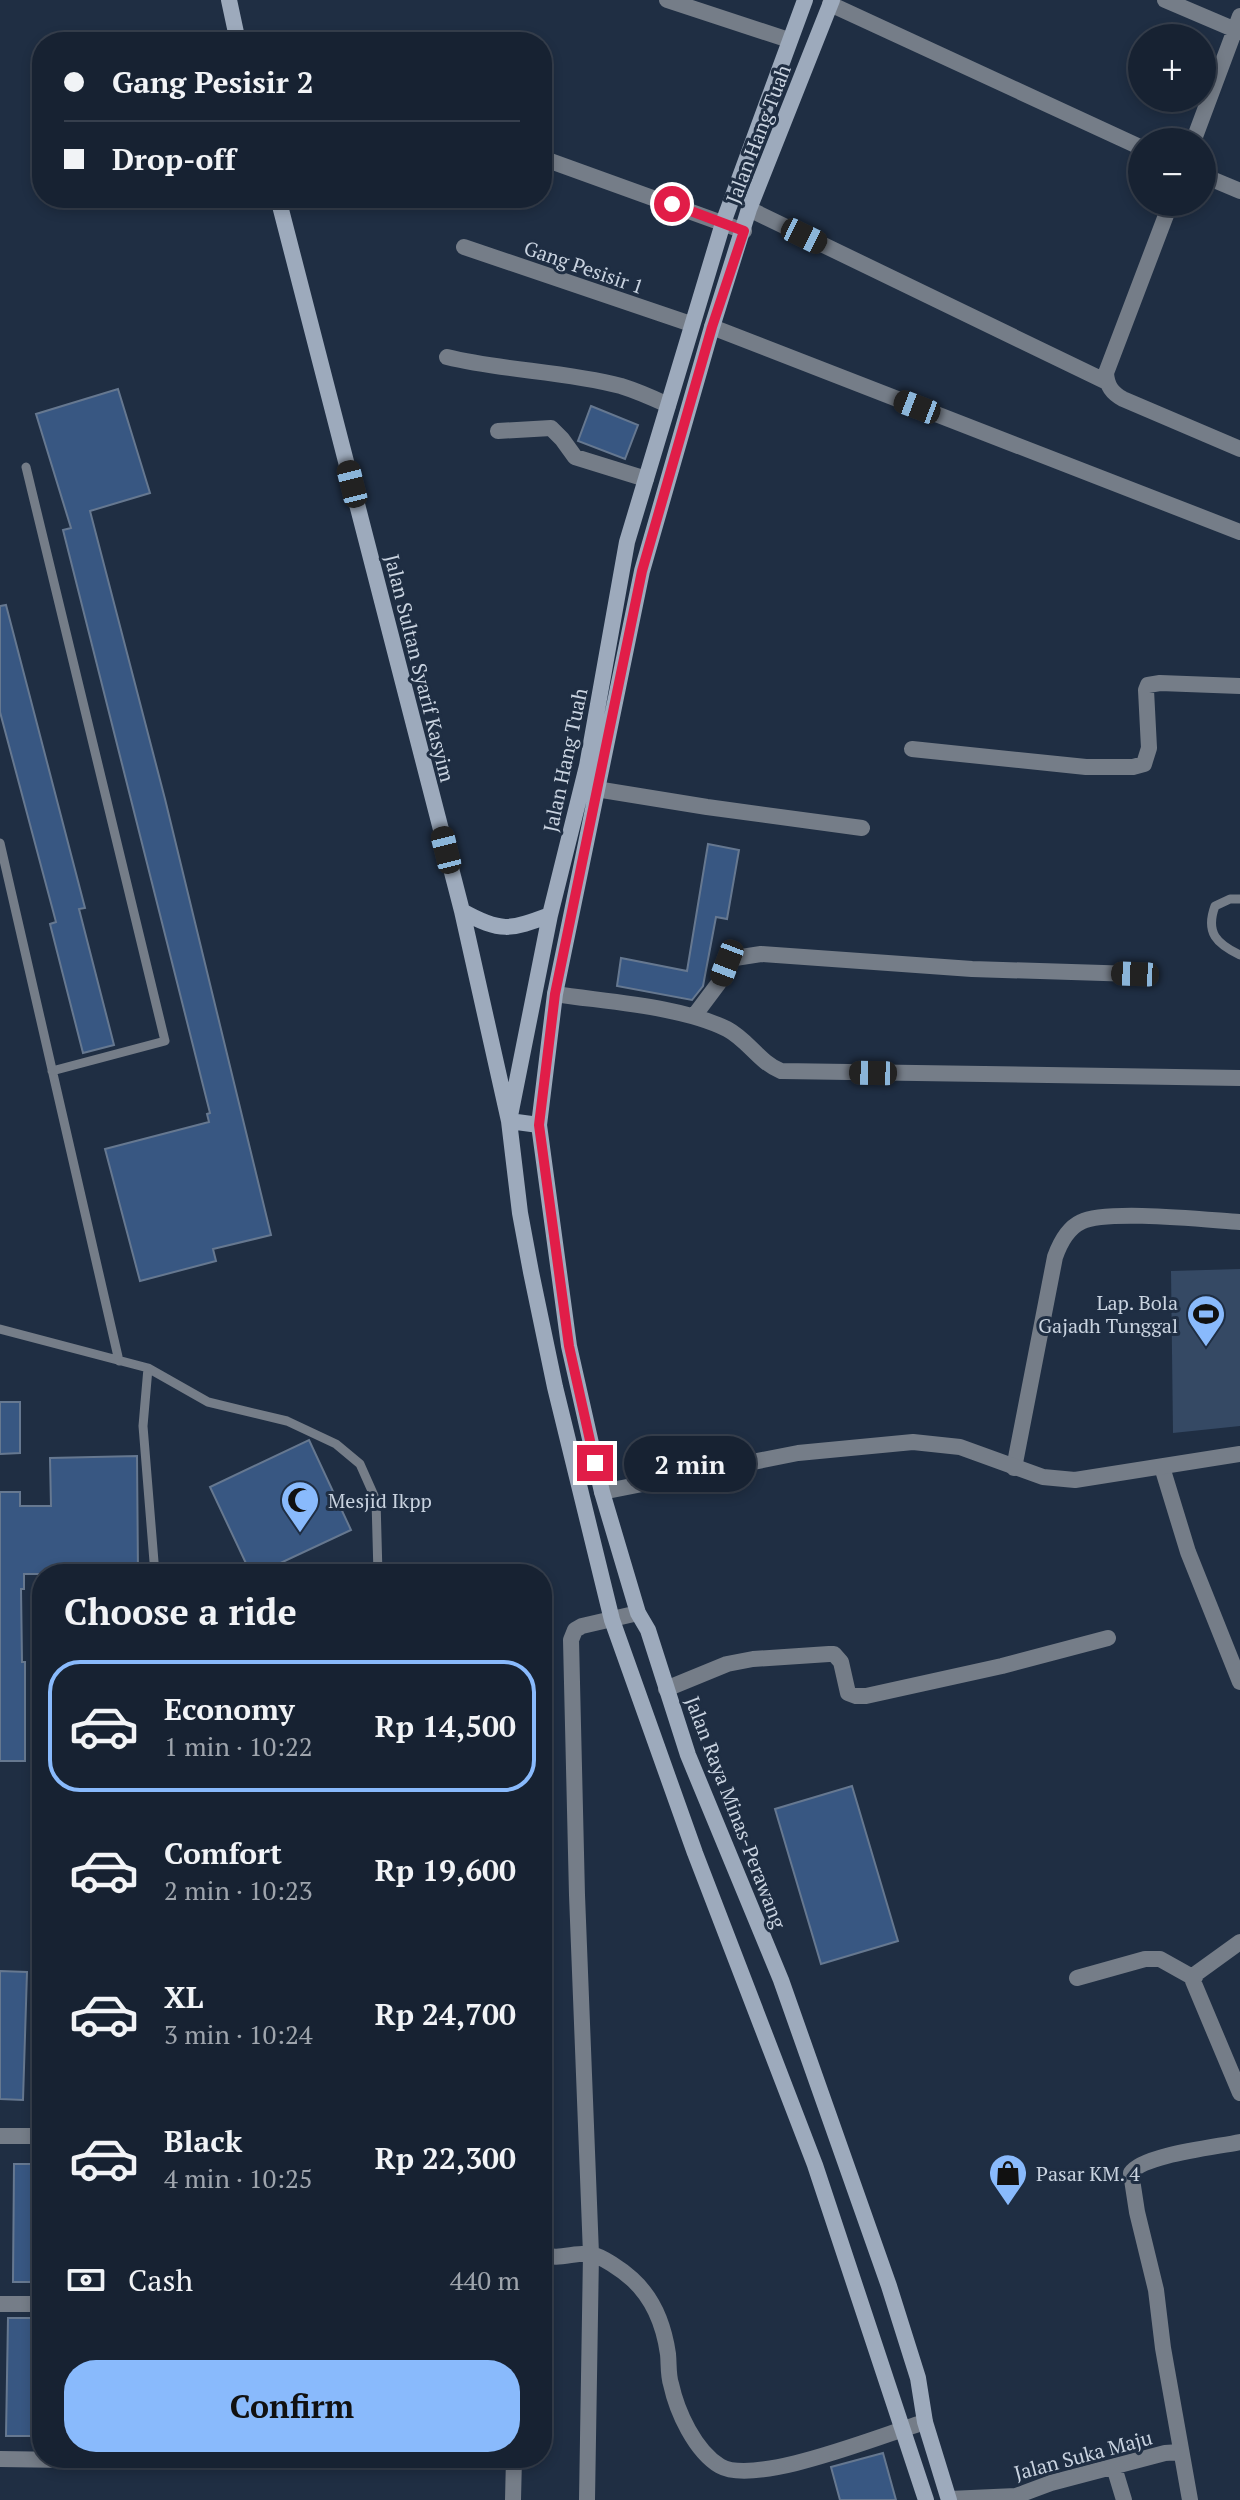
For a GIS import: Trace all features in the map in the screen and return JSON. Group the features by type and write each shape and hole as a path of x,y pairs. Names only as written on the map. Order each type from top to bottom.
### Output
{"main road":[{"path":"229,0 236,32"},
{"name":"Jalan Hang Tuah","path":"509,1121 550,915 587,766 627,542 723,223 805,0"},
{"name":"Jalan Hang Tuah","path":"539,1125 555,994 642,571 749,209 831,2"},
{"name":"Jalan Sultan Syarif Kasyim","path":"281,208 462,911 509,1121"},
{"path":"462,911 482,922 514,928 550,915"},
{"path":"539,1125 509,1121 520,1213 555,1387 612,1620 695,1853 815,2165 926,2500"},
{"name":"Jalan Raya Minas-Perawang","path":"539,1125 569,1346 602,1492 638,1613 648,1630 697,1778 781,1980 899,2317 918,2378 925,2422 949,2500"}],"street":[{"path":"667,0 789,40"},
{"path":"1165,0 1238,26 1198,128"},
{"path":"831,2 1128,141"},
{"path":"552,162 744,231"},
{"path":"1216,181 1240,191"},
{"path":"749,209 1107,382"},
{"path":"1166,216 1106,373 1107,382 1115,395 1240,449"},
{"name":"Gang Pesisir 1","path":"464,247 691,324"},
{"path":"712,327 1240,532"},
{"path":"447,357 479,365 610,384 668,405"},
{"path":"498,431 551,428 575,457 646,479"},
{"path":"912,749 1086,767 1133,767 1144,764 1148,753 1148,685 1240,686"},
{"path":"596,789 862,828"},
{"path":"694,1016 718,984 727,963 735,958 761,954 972,969 1135,974"},
{"path":"555,994 694,1016 733,1033 769,1066 781,1071 1240,1078"},
{"path":"1014,1468 1055,1257 1068,1233 1083,1221 1121,1216 1240,1222"},
{"path":"602,1492 798,1453 913,1442 960,1447 1043,1477 1075,1480 1240,1454"},
{"path":"1162,1467 1188,1552 1240,1682"},
{"path":"587,2500 591,2254 571,1640 575,1630 582,1626 638,1613"},
{"path":"666,1689 740,1661 834,1654 841,1662 848,1693 866,1696 1002,1666 1108,1638"},
{"path":"1240,1942 1194,1978 1197,1994 1240,2093"},
{"path":"1077,1978 1145,1959 1160,1959 1194,1978"},
{"path":"0,2136 32,2136"},
{"path":"1190,2500 1156,2290 1131,2173 1137,2166 1162,2158 1240,2142"},
{"path":"552,2257 591,2254 633,2280 653,2304 663,2331 671,2385 687,2428 706,2454 722,2468 777,2468 822,2457 925,2422"},
{"path":"0,2304 32,2304"},
{"name":"Jalan Suka Maju","path":"949,2500 1016,2496 1051,2483 1180,2452"},
{"path":"0,2459 32,2459"},
{"path":"1114,2467 1124,2500"},
{"path":"513,2500 514,2468"}],"lane":[{"path":"26,467 165,1041 52,1071"},
{"path":"0,843 119,1361"},
{"path":"1240,899 1230,899 1215,906 1211,927 1216,940 1240,955"},
{"path":"0,1329 148,1368 208,1402 287,1421 336,1444 360,1464 376,1500 378,1564"},
{"path":"148,1368 143,1426 154,1564"}],"shaded area":[{"name":"Lap. Bola Gajadh Tunggal","path":"1240,1269 1240,1426 1173,1433 1171,1271"}],"building":[{"path":"118,389 150,493 90,511 165,799 271,1235 213,1249 216,1261 140,1281 105,1149 209,1122 207,1114 210,1113 63,530 71,528 36,414"},
{"path":"591,406 638,425 625,459 578,441"},
{"path":"6,605 85,908 79,909 114,1045 83,1053 50,924 56,922 0,712 0,606"},
{"path":"708,844 739,850 727,919 716,917 703,986 692,1000 617,986 621,958 687,971"},
{"path":"0,1402 20,1402 20,1453 0,1454"},
{"path":"309,1440 351,1530 278,1564 246,1564 210,1487"},
{"path":"137,1456 138,1564 32,1564 32,1574 24,1574 24,1589 21,1589 25,1761 0,1761 0,1492 20,1492 20,1506 51,1506 50,1458"},
{"path":"852,1786 898,1941 821,1964 775,1809"},
{"path":"0,1971 27,1972 23,2100 0,2099"},
{"path":"14,2164 32,2164 32,2282 13,2282"},
{"path":"8,2318 32,2318 31,2436 6,2436"},
{"path":"883,2453 896,2500 840,2500 831,2467"}],"place":[{"name":"Lap. Bola Gajadh Tunggal","path":"1206,1348"},
{"name":"Mesjid Ikpp","path":"300,1534"},
{"name":"Pasar KM. 4","path":"1008,2207"}],"route":[{"path":"595,1463 569,1346 539,1125 555,994 642,571 712,327 744,231 672,204"}]}
